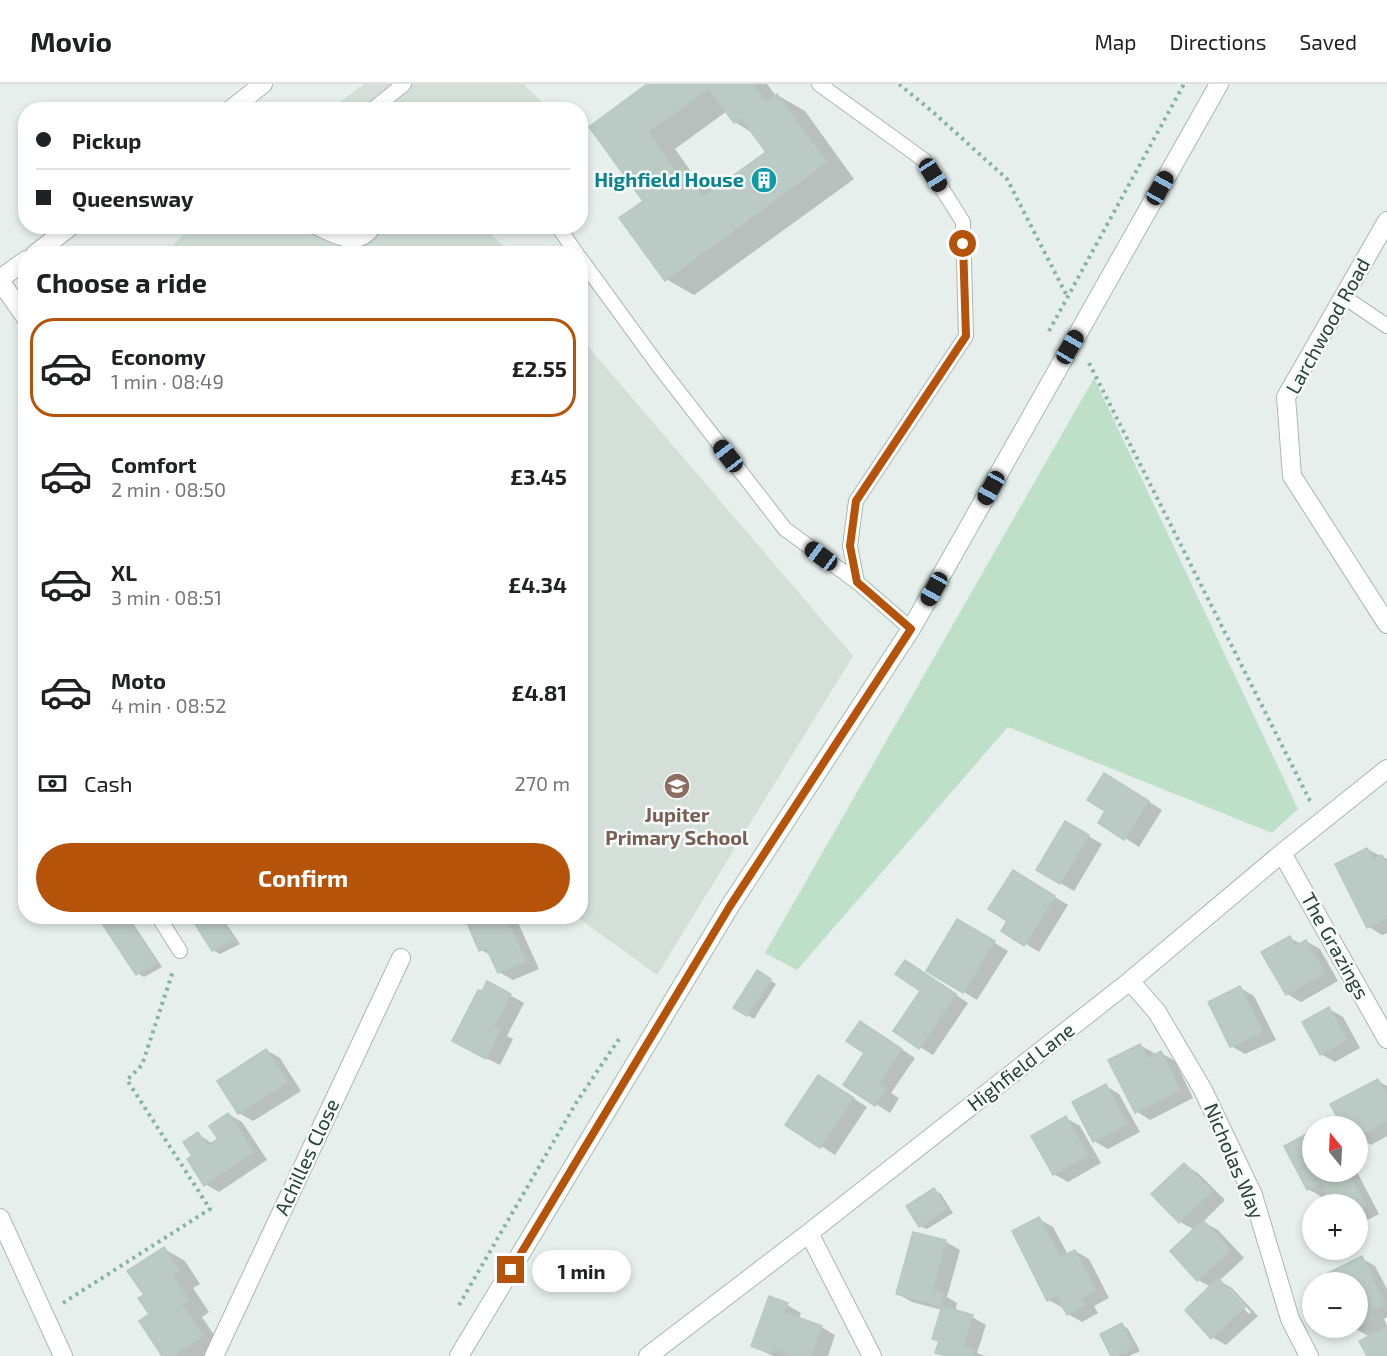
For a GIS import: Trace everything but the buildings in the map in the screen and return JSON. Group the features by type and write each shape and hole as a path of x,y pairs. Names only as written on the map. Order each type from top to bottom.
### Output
{"street":[{"path":"244,102 263,84"},
{"path":"465,1354 730,906 911,629 1219,84"},
{"name":"Larchwood Road","path":"1387,222 1286,397 1292,476 1387,624"},
{"path":"45,246 61,234"},
{"path":"18,266 0,280 18,306"},
{"name":"Highfield Lane","path":"648,1356 810,1233 1130,981 1282,853 1387,769"},
{"name":"The Grazings","path":"1282,853 1387,1039"},
{"name":"Achilles Close","path":"214,1356 401,958"},
{"name":"Nicholas Way","path":"1130,981 1157,1012 1203,1090 1253,1195 1290,1319 1309,1356"},
{"path":"0,1218 63,1356"},
{"path":"810,1233 872,1356"}],"lane":[{"path":"382,102 404,84"},
{"path":"819,84 924,160 963,222 966,336 856,501 850,546 857,582"},
{"path":"331,234 347,241 370,234"},
{"path":"588,269 658,365 785,529 857,582 911,629"},
{"path":"1344,297 1387,326"},
{"path":"163,924 180,951"}],"path":[{"path":"899,84 1007,179 1067,297 1090,312"},
{"path":"1045,338 1184,84"},
{"path":"1070,347 1087,360 1321,823"},
{"path":"44,1315 210,1209 127,1080 142,1065 180,951"},
{"path":"454,1315 464,1294 576,1103 622,1034"}],"shaded area":[{"path":"364,84 526,84 525,86 542,102 340,102"},
{"path":"184,234 491,234 503,246 172,246"},
{"name":"Jupiter Primary School","path":"588,346 853,656 657,975 587,924"}],"green space":[{"path":"1094,378 1298,809 1272,833 1008,727 797,970 765,953"}],"place":[{"name":"Highfield House","path":"764,180"},
{"name":"Jupiter Primary School","path":"677,786"}],"route":[{"path":"511,1270 730,906 911,629 857,582 850,546 856,501 966,336 963,244"}]}
